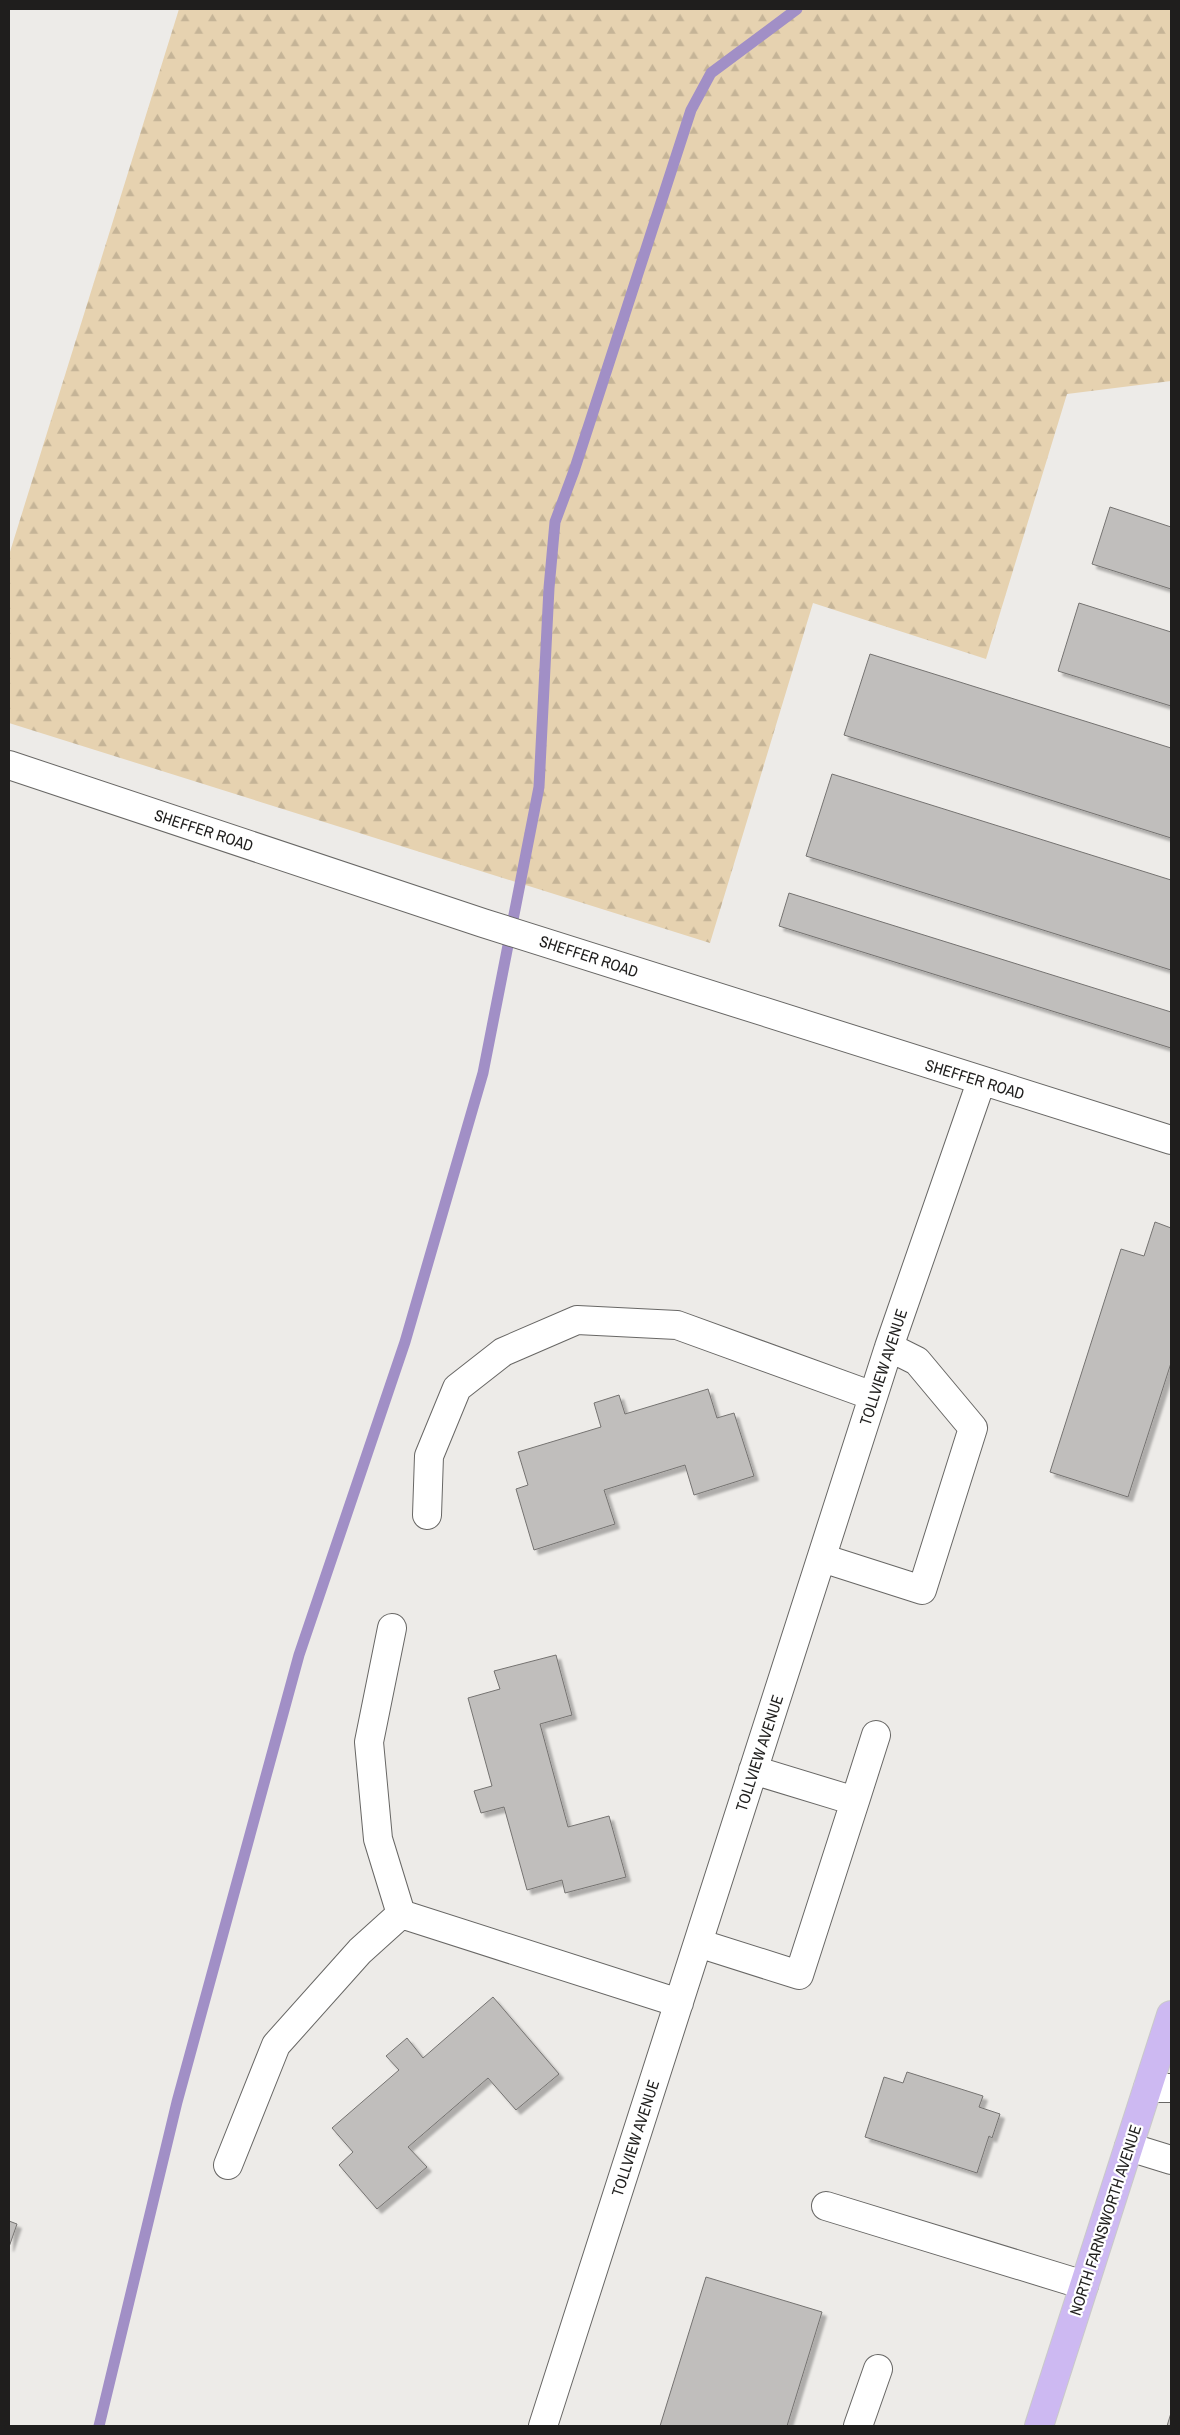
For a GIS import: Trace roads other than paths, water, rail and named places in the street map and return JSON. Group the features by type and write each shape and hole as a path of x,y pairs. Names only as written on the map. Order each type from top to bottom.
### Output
{"main road":[{"name":"NORTH FARNSWORTH AVENUE","path":"1039,2426 1129,2147 1160,2088 1171,2015"}],"street":[{"name":"SHEFFER ROAD","path":"9,765 483,923 981,1082 1171,1140"},
{"name":"TOLLVIEW AVENUE","path":"542,2426 889,1347 981,1082"},
{"path":"427,1515 429,1456 457,1388 503,1352 578,1320 677,1325 873,1396"},
{"path":"822,1558 922,1590 972,1428 917,1361 889,1347"},
{"path":"392,1628 369,1742 378,1839 401,1914"},
{"path":"698,1943 799,1975 876,1736"},
{"path":"754,1770 855,1801"},
{"path":"401,1914 678,2003"},
{"path":"228,2165 276,2045 360,1952 401,1914"},
{"path":"1129,2147 1171,2160"},
{"path":"826,2206 1084,2285"},
{"path":"858,2426 878,2369"}],"waterway":[{"path":"99,2426 177,2102 299,1655 405,1342 483,1073 539,787 549,588 555,522 574,471 691,110 711,73 797,9"}]}
